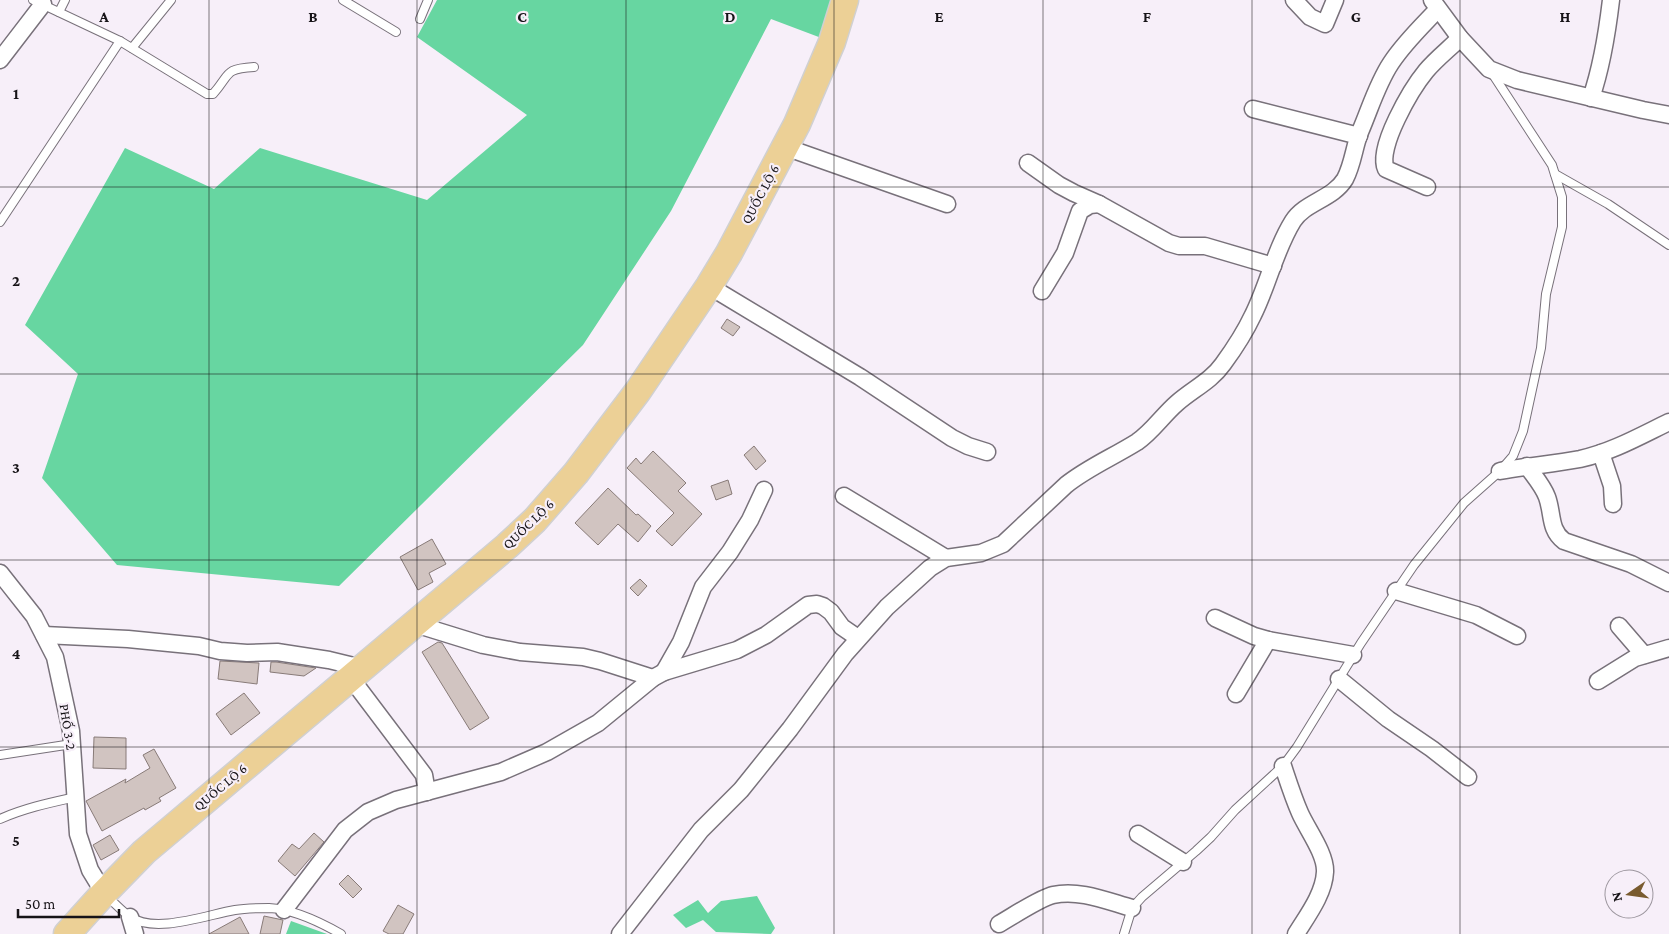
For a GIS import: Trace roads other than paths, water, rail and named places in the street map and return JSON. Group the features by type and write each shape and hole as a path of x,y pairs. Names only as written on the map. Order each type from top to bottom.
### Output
{"highway":[{"name":"QUỐC LỘ 6","path":"67,934 144,852 507,546 535,520 576,474 671,344 729,253 785,147 832,42 845,0"}],"street":[{"path":"1294,0 1310,17 1324,24 1335,0"},
{"path":"1591,98 1604,52 1611,0"},
{"path":"0,60 38,2"},
{"path":"620,934 701,830 741,790 858,638 904,592 930,568 946,558 981,553 1003,544 1076,477 1136,442 1178,402 1207,382 1224,363 1253,316 1294,219 1308,207 1333,193 1344,181 1350,168 1359,136 1380,84 1404,45 1435,4 1460,38 1490,69 1517,80 1669,115"},
{"path":"1428,187 1386,169 1383,164 1384,153 1391,132 1414,87 1427,69 1460,38"},
{"path":"1253,109 1359,136"},
{"path":"785,147 947,204"},
{"path":"1028,163 1074,194 1099,204 1169,243 1179,246 1206,246 1273,266"},
{"path":"1042,291 1065,252 1080,211 1090,204 1099,204"},
{"path":"709,286 860,377 952,438 987,452"},
{"path":"1500,471 1564,462 1600,453 1617,448 1669,422"},
{"path":"1600,453 1612,486 1613,504"},
{"path":"1527,466 1547,497 1556,536 1564,541 1631,564 1669,583"},
{"path":"284,910 345,830 368,812 396,800 501,772 547,752 598,723 658,675 681,642 703,587 730,552 750,520 764,490"},
{"path":"844,496 946,558"},
{"name":"PHỐ 3-2","path":"0,573 34,616 55,657 71,731 78,834 90,870 104,893"},
{"path":"1396,591 1476,616 1517,636"},
{"path":"415,624 483,645 520,652 583,658 658,675 737,650 766,635 808,605 817,604 824,606 842,627 858,638"},
{"path":"1215,618 1254,636 1268,640 1353,655"},
{"path":"1619,626 1644,655"},
{"path":"44,636 128,639 199,646 220,651 247,653 277,652 329,660 356,673 424,775 427,792"},
{"path":"1236,694 1268,640"},
{"path":"1598,681 1627,662 1669,648"},
{"path":"1339,679 1388,719 1432,749 1468,777"},
{"path":"1283,766 1299,811 1310,835 1323,856 1325,872 1319,897 1296,934"},
{"path":"1138,834 1183,862"},
{"path":"999,924 1051,895 1064,893 1075,893 1132,908"},
{"path":"130,917 135,934"}],"lane":[{"path":"59,12 65,0"},
{"path":"132,48 171,0"},
{"path":"343,0 396,32"},
{"path":"420,19 428,0"},
{"path":"38,2 120,41 207,94 213,94 229,72 237,68 254,67"},
{"path":"0,222 120,41"},
{"path":"1124,934 1132,908 1142,897 1211,836 1235,810 1283,766 1297,747 1353,655 1414,565 1464,503 1500,471 1513,456 1523,431 1541,348 1546,294 1562,227 1562,197 1552,165 1490,69"},
{"path":"1555,174 1608,204 1669,245"},
{"path":"0,755 72,744"},
{"path":"0,819 32,807 76,797"},
{"path":"104,893 130,917 148,923 177,922 237,910 270,908 284,910 312,920 341,934"}]}
